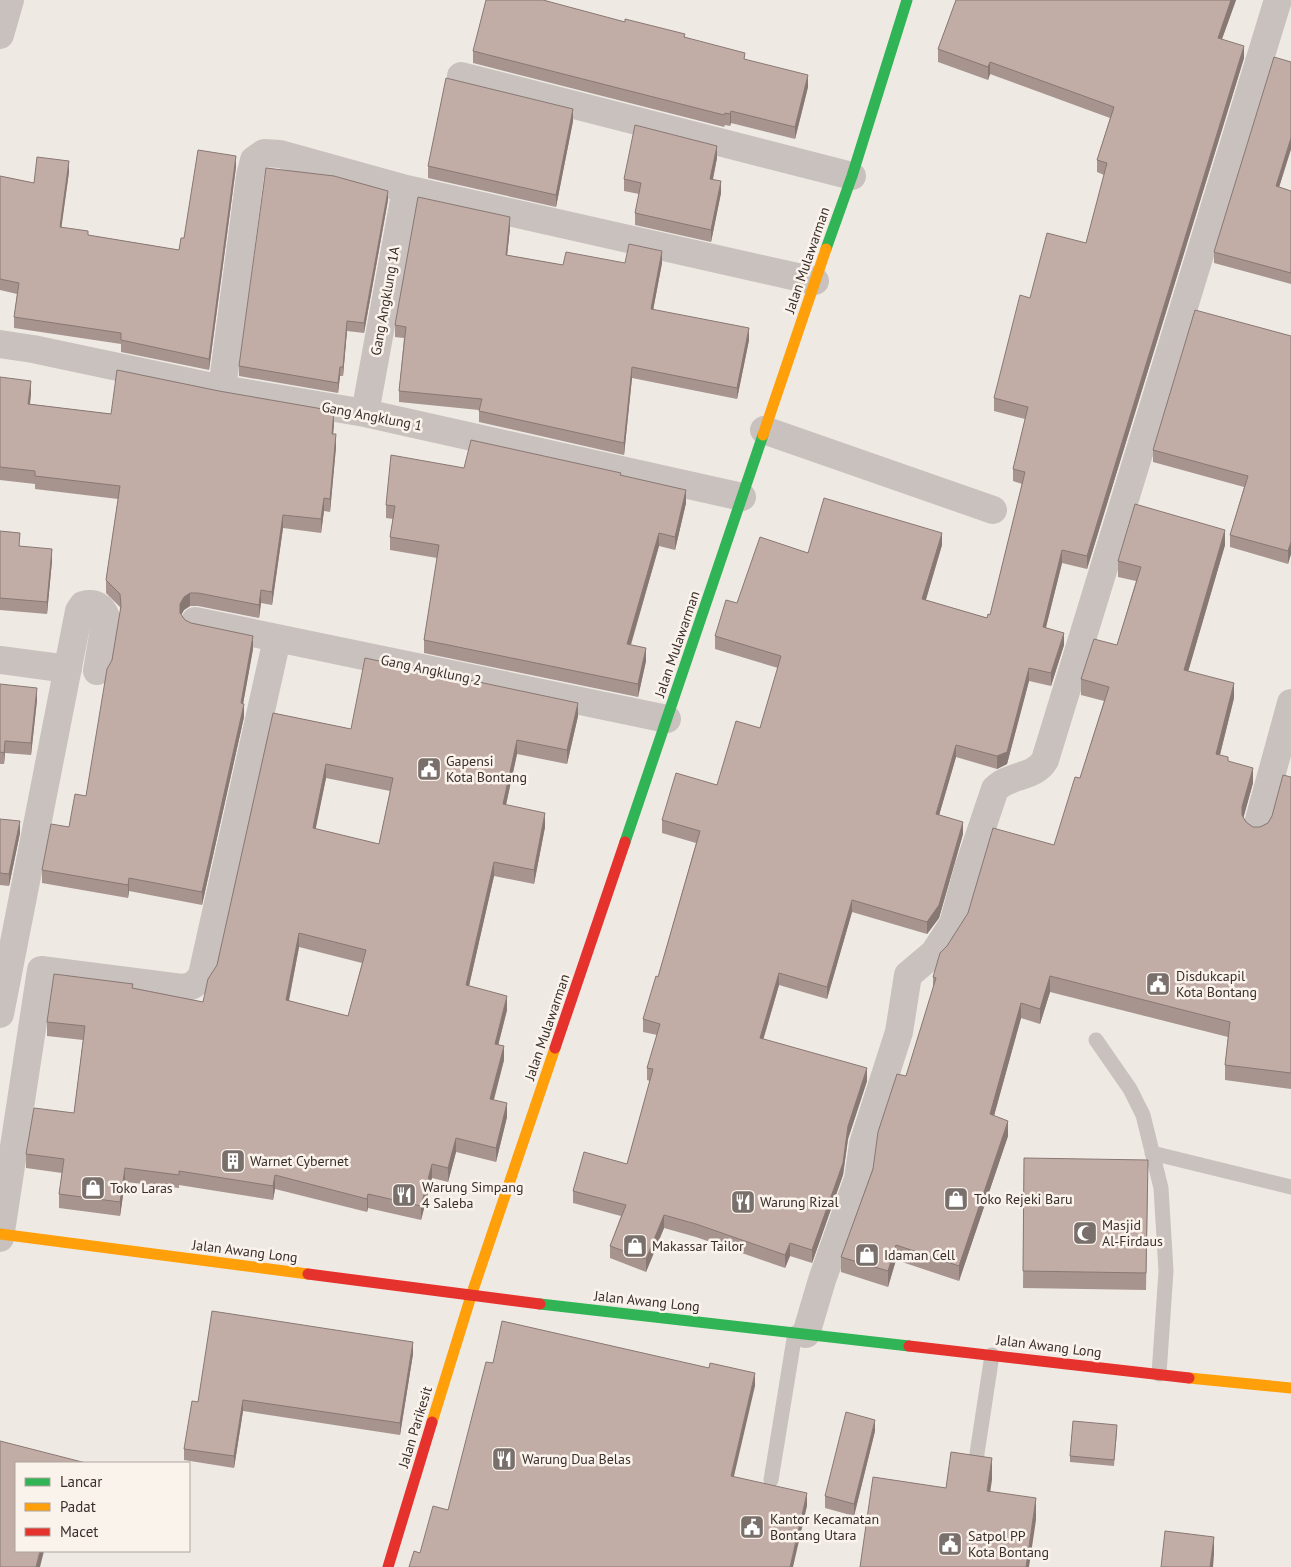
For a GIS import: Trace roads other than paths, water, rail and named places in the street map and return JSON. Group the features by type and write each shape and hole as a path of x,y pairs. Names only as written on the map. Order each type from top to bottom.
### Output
{"street":[{"path":"0,35 10,0"},
{"name":"Jalan Mulawarman","path":"471,1296 814,281 852,176 907,0"},
{"path":"800,1334 822,1280 858,1179 863,1144 899,1032 908,976 934,953 953,924 968,869 995,789 1002,782 1035,771 1041,767 1045,760 1278,0"},
{"path":"461,76 852,176"},
{"path":"222,389 250,176 254,160 264,153 280,154 406,189 814,281"},
{"name":"Gang Angklung 1A","path":"365,413 406,189"},
{"name":"Gang Angklung 1","path":"0,344 33,349 222,389 365,413 742,497"},
{"path":"764,430 992,510"},
{"path":"0,1014 7,934 68,669 79,611 83,605 89,604 97,605 103,610 106,617 97,671"},
{"name":"Gang Angklung 2","path":"195,621 667,719"},
{"path":"0,1236 41,970 182,988 191,987 198,982 202,975 277,639"},
{"path":"0,660 68,669"},
{"path":"1257,827 1291,703"},
{"name":"Jalan Awang Long","path":"0,1236 471,1296 1291,1388"},
{"name":"Jalan Parikesit","path":"388,1567 471,1296"}],"lane":[{"path":"1096,1040 1130,1089 1143,1115 1161,1188 1166,1271 1159,1374"},
{"path":"1152,1153 1291,1187"},
{"path":"771,1480 800,1334"},
{"path":"976,1460 992,1355"}],"place":[{"name":"Gapensi Kota Bontang","path":"429,769"},
{"name":"Disdukcapil Kota Bontang","path":"1158,984"},
{"name":"Warnet Cybernet","path":"233,1161"},
{"name":"Toko Laras","path":"93,1188"},
{"name":"Warung Simpang 4 Saleba","path":"404,1195"},
{"name":"Toko Rejeki Baru","path":"956,1199"},
{"name":"Warung Rizal","path":"743,1202"},
{"name":"Masjid Al-Firdaus","path":"1085,1233"},
{"name":"Makassar Tailor","path":"635,1246"},
{"name":"Idaman Cell","path":"867,1255"},
{"name":"Warung Dua Belas","path":"504,1459"},
{"name":"Kantor Kecamatan Bontang Utara","path":"752,1527"},
{"name":"Satpol PP Kota Bontang","path":"950,1544"}]}
